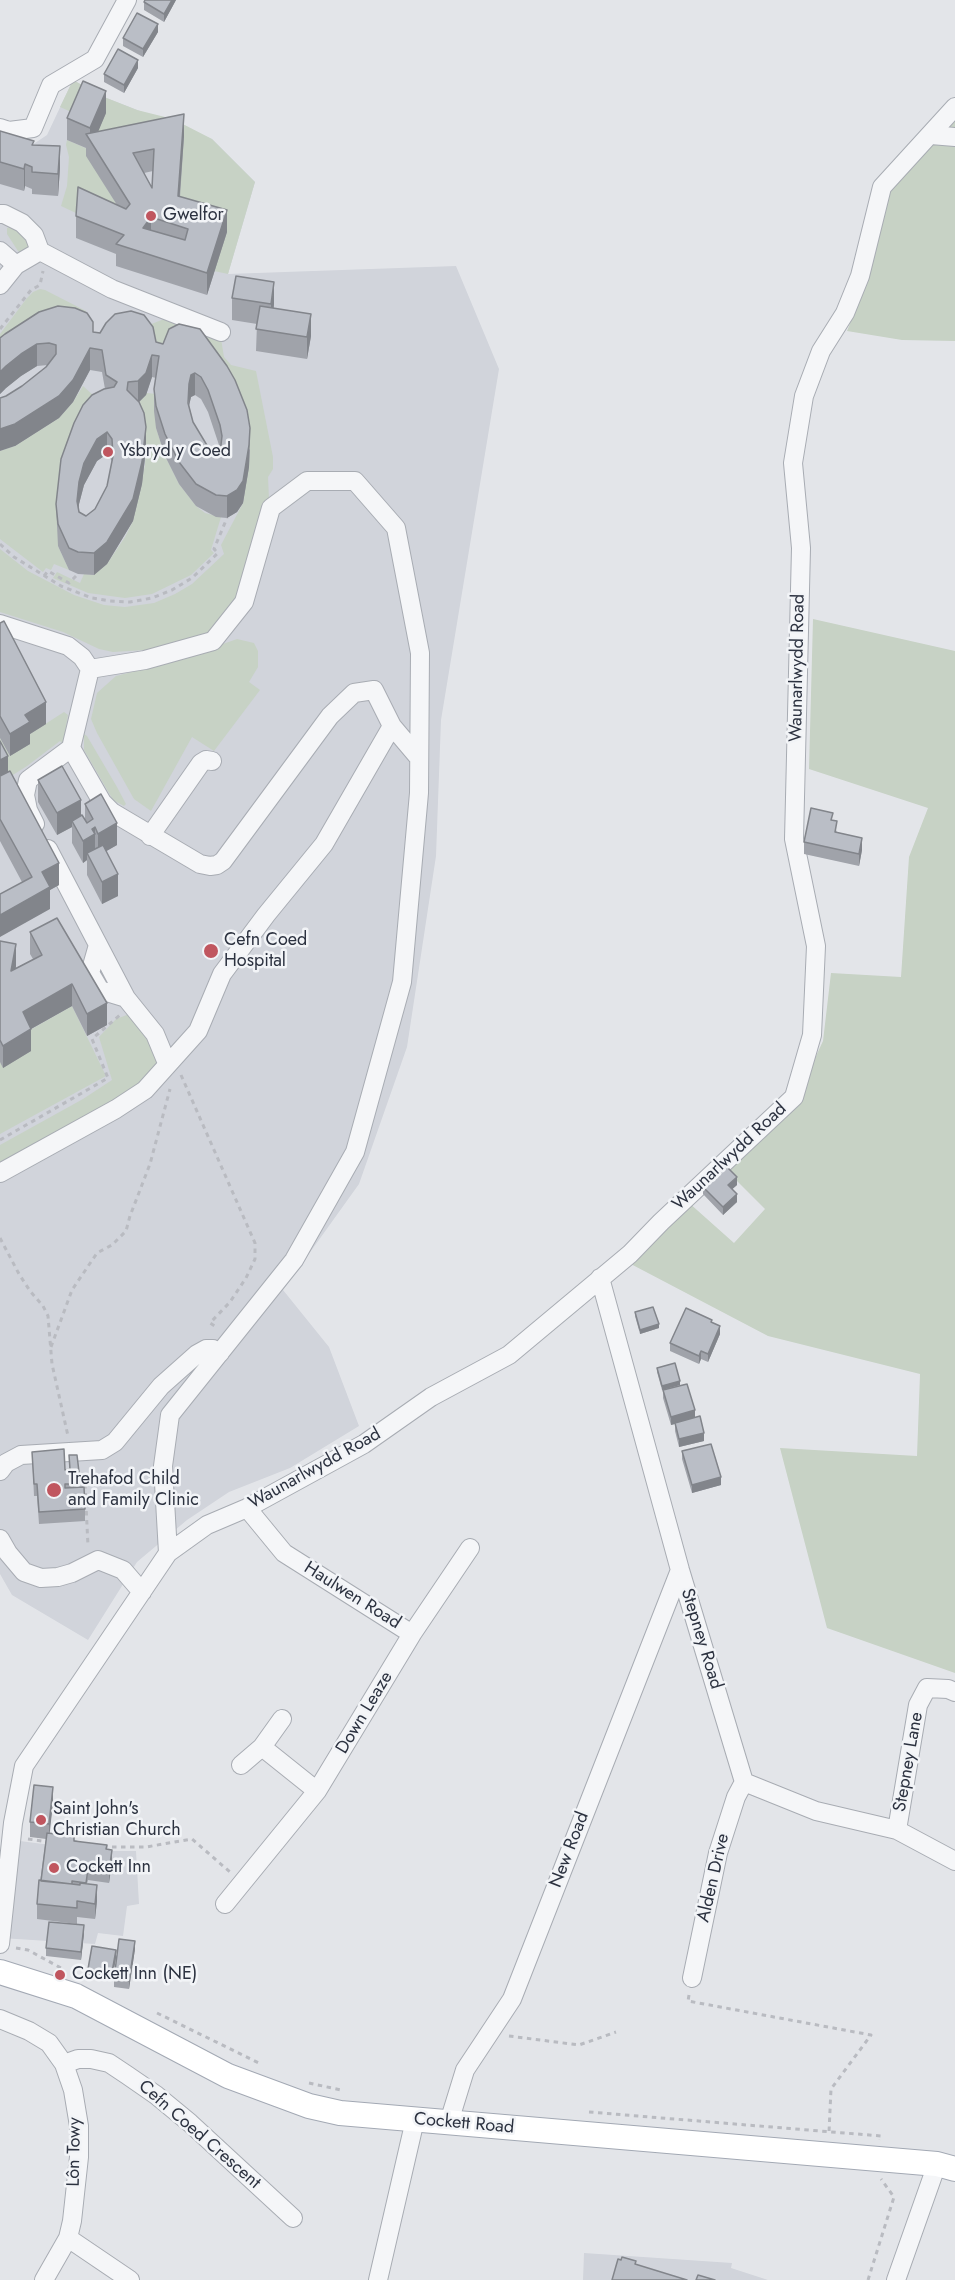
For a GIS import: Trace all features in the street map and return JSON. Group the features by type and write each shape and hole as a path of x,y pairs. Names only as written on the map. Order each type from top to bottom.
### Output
{"main road":[{"name":"Cockett Road","path":"0,1972 76,1996 228,2076 309,2106 340,2113 946,2166"}],"street":[{"path":"0,128 9,131 33,128 51,85 95,59 127,0"},
{"name":"Waunarlwydd Road","path":"5,1946 12,1837 24,1766 168,1553 207,1525 247,1508 364,1444 430,1397 509,1354 630,1254 794,1097 812,1035 816,946 794,839 801,548 793,463 804,396 821,351 845,313 861,276 882,187 955,106"},
{"path":"931,135 955,137"},
{"path":"0,214 22,223 34,235 42,258"},
{"path":"0,251 16,265"},
{"path":"0,285 16,265 42,258 112,289 221,332"},
{"path":"90,669 145,660 213,641 244,602 271,508 307,481 355,481 396,528 420,653 419,793 402,982 355,1152 294,1260 170,1415 163,1466 168,1553"},
{"path":"0,624 68,646 82,657 90,669 71,748 28,780 25,795 28,810 130,1001 155,1034 172,1062"},
{"path":"71,748 102,802 112,812 200,864 217,865 223,861 330,716 354,693 374,690 392,726 420,758"},
{"path":"0,1173 116,1109 145,1090 172,1062 198,1031 222,974 266,915 324,844 392,726"},
{"path":"150,836 201,763 206,760 212,761"},
{"name":"Stepney Road","path":"600,1278 680,1570 744,1782"},
{"path":"0,1471 6,1463 21,1455 102,1450 115,1442 161,1386 197,1354 206,1348 220,1353"},
{"name":"Haulwen Road","path":"247,1508 285,1553 412,1634 470,1548"},
{"path":"0,1539 24,1572 41,1578 58,1577 99,1560 123,1570 142,1592"},
{"name":"New Road","path":"449,2122 465,2070 512,1999 680,1570"},
{"name":"Down Leaze","path":"225,1904 317,1791 412,1634"},
{"name":"Stepney Lane","path":"897,1830 918,1705 927,1688 948,1689 955,1692"},
{"path":"242,1765 262,1747 282,1719"},
{"path":"262,1747 317,1791"},
{"path":"744,1782 816,1811 897,1830 955,1861"},
{"name":"Alden Drive","path":"692,1978 718,1853 736,1797 744,1782"},
{"name":"Lôn Towy","path":"0,2019 50,2043 64,2064 73,2090 79,2126 76,2185 68,2238 44,2280"},
{"name":"Cefn Coed Crescent","path":"64,2064 78,2059 91,2059 109,2063 127,2075 190,2123 293,2218"},
{"path":"378,2280 416,2120"},
{"path":"896,2280 946,2166"},
{"path":"68,2238 130,2280"}],"path":[{"path":"0,329 31,290 40,285 42,258"},
{"path":"0,544 14,557 61,586 92,598 110,602 130,602 152,598 192,578 218,553 214,549 227,518"},
{"path":"44,576 48,572 69,583 78,574"},
{"path":"0,1140 108,1078 93,1039 130,1001"},
{"path":"172,1062 255,1243 255,1259 246,1278 230,1302 210,1323"},
{"path":"51,1347 72,1290 84,1271 97,1253 112,1245 126,1231 150,1164 172,1062"},
{"path":"0,1238 19,1274 48,1316 56,1381 72,1451"},
{"path":"85,1484 89,1553 93,1562"},
{"path":"12,1837 56,1842"},
{"path":"100,1847 146,1847 192,1839 242,1883"},
{"path":"5,1946 28,1950 67,1971"},
{"path":"692,1978 688,2001 871,2035 831,2089 827,2155"},
{"path":"156,2013 264,2066"},
{"path":"489,2034 579,2045 616,2032"},
{"path":"300,2079 350,2092"},
{"path":"868,2280 894,2197"}],"shaded area":[{"name":"Cefn Coed Hospital","path":"73,80 104,97 212,139 255,182 228,274 456,266 499,369 441,720 436,856 407,1047 359,1184 283,1290 329,1347 359,1426 290,1468 229,1492 187,1520 137,1562 88,1640 12,1595 0,1574 0,142 32,145 47,135"},
{"path":"73,80 104,97 137,110 173,119 212,139 255,182 228,274 214,271 227,232 178,218 184,136 87,156 130,226 78,214 61,206 67,186 69,157 67,140 90,150 78,115 60,107"},
{"path":"955,114 955,341 902,340 847,331 867,281 891,188"},
{"path":"16,227 34,247 21,253 18,251 7,234 7,228"},
{"path":"40,289 86,311 87,335 0,360 0,334 27,298"},
{"path":"164,319 192,332 221,339 224,357 231,365 256,371 273,457 273,469 268,477 269,499 239,594 213,634 161,649 113,652 99,649 63,632 0,612 0,549 28,571 74,595 104,605 125,607 154,603 175,594 192,584 224,554 221,545 243,503 250,450 149,335 149,325"},
{"path":"83,386 105,406 58,546 69,570 54,564 51,570 46,568 43,572 0,539 0,451 15,446 59,418"},
{"path":"147,393 156,394 156,428 165,456 179,484 196,506 205,513 221,517 211,550 214,553 191,575 152,594 125,598 88,593 53,578 57,572 80,583 84,574 94,575 107,564 125,537 133,521 145,465 146,449 138,403"},
{"path":"813,619 955,651 955,1673 827,1628 780,1448 917,1456 920,1374 768,1336 627,1262 688,1202 734,1243 765,1209 726,1170 796,1099 823,1041 831,973 901,977 909,857 928,808 809,769"},
{"path":"237,639 254,643 258,651 258,667 249,682 260,690 214,751 192,737 151,811 134,799 97,733 91,719 97,693 116,676 206,653"},
{"path":"64,712 68,715 63,744 60,741 8,778 0,763 0,738 10,756 25,737"},
{"path":"84,734 117,787 126,804 124,806 113,800 84,750"},
{"path":"72,1006 106,1076 0,1134 0,1062 4,1067 23,1034"},
{"path":"132,1013 142,1025 157,1058 154,1072 134,1092 0,1169 0,1145 83,1099 112,1080 99,1037 116,1019"},
{"path":"12,1840 98,1851 136,1851 139,1904 127,1906 123,1936 98,1933 95,1944 1,1938"},
{"path":"584,2253 732,2263 731,2268 768,2280 583,2280"}],"building":[{"path":"145,0 172,0 164,14 144,2"},
{"path":"137,13 158,24 143,49 123,38"},
{"path":"118,49 138,60 124,85 104,74"},
{"path":"83,81 106,91 90,128 67,118"},
{"path":"184,114 178,196 227,210 207,273 116,244 124,235 76,216 78,187 126,209 130,204 86,134","holes":["154,149 152,188 133,153","151,217 188,229 185,240 143,228"]},
{"path":"0,131 34,141 32,145 60,146 58,174 32,172 32,167 25,164 24,169 0,162"},
{"path":"236,276 274,282 271,304 232,298"},
{"name":"Ysbryd y Coed","path":"58,306 75,308 87,313 93,322 93,332 100,333 115,314 131,311 144,315 153,327 156,342 163,344 169,329 179,324 200,329 227,366 247,410 250,428 249,445 243,481 237,490 227,496 216,495 196,484 179,462 165,434 156,406 154,389 159,356 152,355 146,373 138,381 128,382 127,390 139,402 144,413 146,427 142,462 133,499 107,542 94,553 78,552 69,548 58,524 56,504 61,459 83,405 92,395 114,387 117,382 106,375 102,350 90,348 73,380 59,396 15,424 0,429 0,398 22,386 46,367 56,354 56,345 37,344 0,372 0,338 39,312","holes":["195,373 201,377 208,390 220,425 222,436 220,454 208,447 193,422 188,403 191,375","107,432 112,439 113,456 107,486 95,509 86,516 79,512 77,501 79,482 84,463 97,439"]},
{"path":"260,306 311,314 307,337 256,329"},
{"path":"4,621 46,702 25,715 30,722 10,734 0,716 0,623"},
{"path":"0,741 8,756 0,760"},
{"path":"62,766 81,800 57,813 38,780"},
{"path":"10,771 59,863 42,872 50,887 0,915 0,894 32,877 0,819 0,776"},
{"path":"101,794 117,823 98,834 95,827 92,829 95,834 83,841 72,821 82,815 87,823 93,819 85,804"},
{"path":"811,808 833,813 831,820 837,821 835,832 862,838 859,854 804,842"},
{"path":"103,845 118,874 102,882 87,853"},
{"path":"57,918 107,1003 87,1014 72,984 23,1012 31,1029 3,1046 0,1040 0,941 16,944 11,971 42,955 30,932"},
{"path":"725,1165 737,1177 728,1185 737,1194 723,1207 703,1187"},
{"path":"653,1307 659,1324 640,1330 635,1312"},
{"path":"686,1308 720,1326 708,1354 701,1351 699,1356 670,1343"},
{"path":"675,1363 680,1381 662,1386 657,1368"},
{"path":"687,1384 695,1410 671,1417 663,1390"},
{"path":"700,1416 704,1433 679,1439 675,1423"},
{"path":"711,1444 721,1477 692,1485 682,1451"},
{"name":"Trehafod Child and Family Clinic","path":"64,1449 65,1470 70,1469 69,1455 77,1455 79,1472 73,1473 74,1484 65,1484 65,1488 84,1487 85,1509 39,1512 32,1452"},
{"path":"34,1785 53,1787 49,1824 30,1822"},
{"path":"47,1833 74,1836 74,1841 107,1845 106,1849 112,1850 109,1871 88,1869 86,1883 41,1881"},
{"path":"39,1880 97,1885 95,1904 77,1901 77,1908 37,1904"},
{"path":"49,1922 84,1925 81,1952 46,1948"},
{"path":"119,1939 135,1941 129,1981 114,1979"},
{"path":"92,1946 116,1950 112,1972 88,1969"},
{"path":"622,2257 636,2261 635,2264 687,2280 612,2280 618,2259 621,2260"},
{"path":"698,2275 715,2280 696,2280"}],"place":[{"name":"Gwelfor","path":"151,216"},
{"name":"Ysbryd y Coed","path":"108,452"},
{"name":"Cefn Coed Hospital","path":"211,951"},
{"name":"Trehafod Child and Family Clinic","path":"54,1490"},
{"name":"Saint John's Christian Church","path":"41,1820"},
{"name":"Cockett Inn","path":"54,1868"},
{"name":"Cockett Inn (NE)","path":"60,1975"}]}
